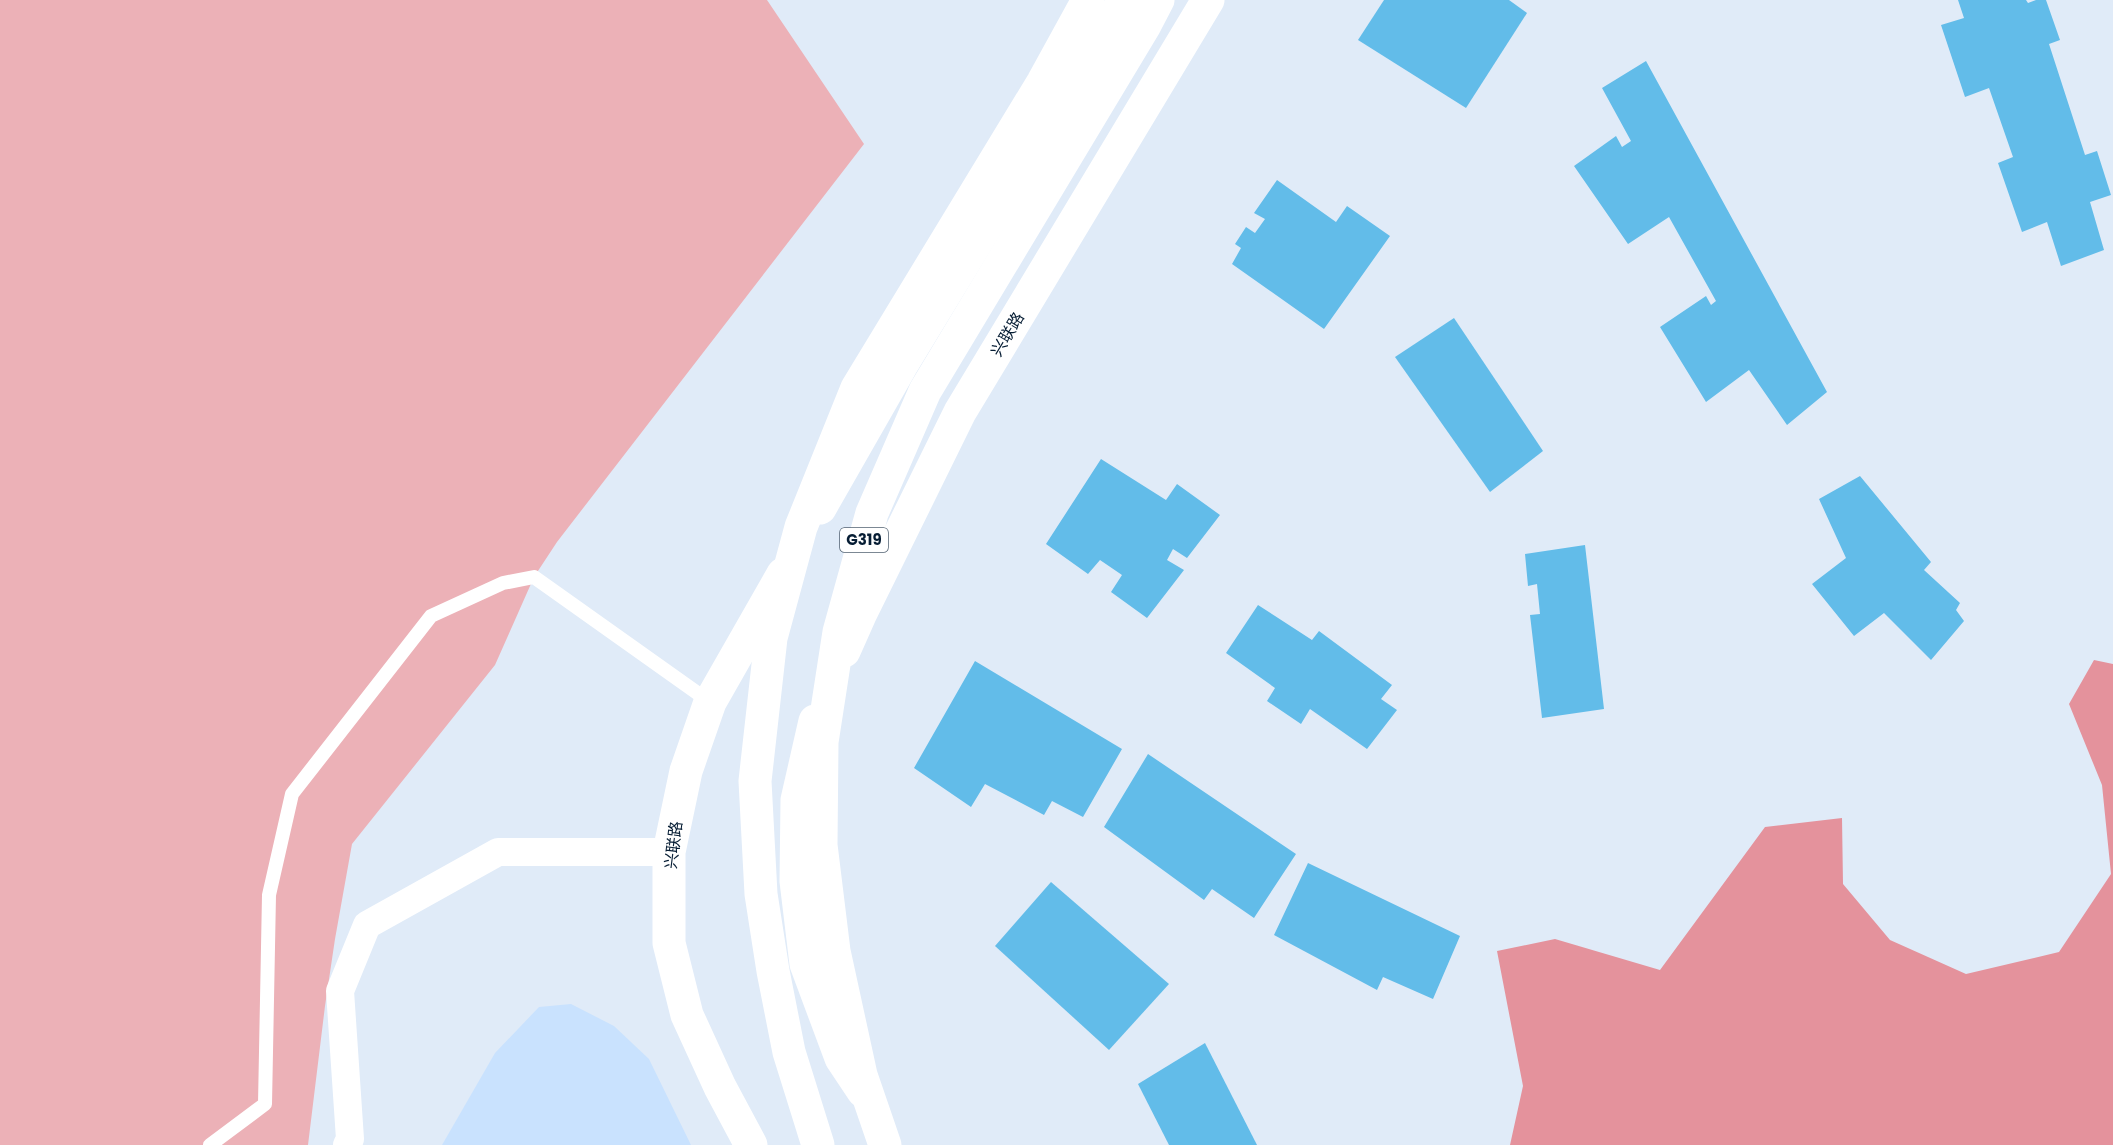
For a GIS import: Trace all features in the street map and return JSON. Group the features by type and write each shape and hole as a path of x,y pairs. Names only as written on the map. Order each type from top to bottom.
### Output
{"main road":[{"path":"818,1145 789,1052 761,894 755,781 771,638 801,527 857,388 1043,82 1088,0"},
{"name":"兴联路","path":"751,1145 720,1087 687,1015 669,943 669,852 686,771 710,702 901,366 1124,0"},
{"name":"G319","path":"885,1145 861,1075 834,951 821,845 822,742 838,632 872,513 925,391 1145,26 1158,0"},
{"name":"兴联路","path":"900,1145 841,1058 806,964 796,881 797,800 816,716 860,615 960,412 1208,0"}],"street":[{"path":"347,1145 350,1139 340,991 367,925 498,852 669,852"}],"lane":[{"path":"210,1145 265,1104 269,895 292,794 431,616 503,583 534,576 710,702"}],"shaded area":[{"path":"0,0 767,0 864,144 557,542 534,577 495,665 352,844 325,1006 308,1145 0,1145"},
{"path":"2094,660 2113,664 2113,1145 1510,1145 1523,1086 1497,951 1555,939 1660,970 1765,827 1842,818 1843,884 1890,940 1966,974 2059,952 2111,874 2102,785 2069,704"},
{"path":"571,1004 614,1026 649,1059 691,1145 442,1145 495,1053 539,1007"}],"building":[{"path":"1384,0 1509,0 1527,13 1466,108 1358,40"},
{"path":"1958,0 2026,0 2028,3 2046,0 2060,40 2049,44 2085,155 2097,151 2111,195 2090,202 2104,250 2061,266 2047,222 2022,232 1998,163 2013,157 1989,88 1965,97 1941,25 1964,18"},
{"path":"1646,61 1827,392 1787,425 1749,370 1706,402 1660,327 1706,296 1711,305 1716,301 1669,217 1628,244 1574,166 1616,136 1622,147 1631,141 1602,88"},
{"path":"1277,180 1336,222 1347,206 1390,236 1324,329 1232,264 1241,248 1235,244 1246,227 1255,233 1265,219 1254,213"},
{"path":"1454,318 1543,451 1490,492 1395,357"},
{"path":"1101,459 1166,500 1177,484 1220,515 1187,558 1173,549 1167,560 1184,570 1147,618 1111,592 1122,575 1100,560 1088,574 1046,544"},
{"path":"1860,476 1931,562 1924,570 1960,603 1956,610 1964,621 1931,660 1884,613 1854,636 1812,584 1846,558 1819,499"},
{"path":"1585,545 1604,709 1542,718 1530,615 1540,614 1537,584 1528,586 1525,554"},
{"path":"1258,605 1312,640 1319,631 1392,685 1381,699 1397,710 1367,749 1310,709 1301,724 1267,701 1275,688 1226,653"},
{"path":"975,661 1122,749 1083,817 1052,801 1044,815 985,784 971,807 914,768"},
{"path":"1148,754 1296,854 1254,918 1212,889 1204,900 1104,827"},
{"path":"1308,863 1460,936 1433,999 1383,977 1377,990 1274,935"},
{"path":"1051,882 1169,984 1109,1050 995,946"},
{"path":"1205,1043 1257,1145 1169,1145 1138,1084"}]}
